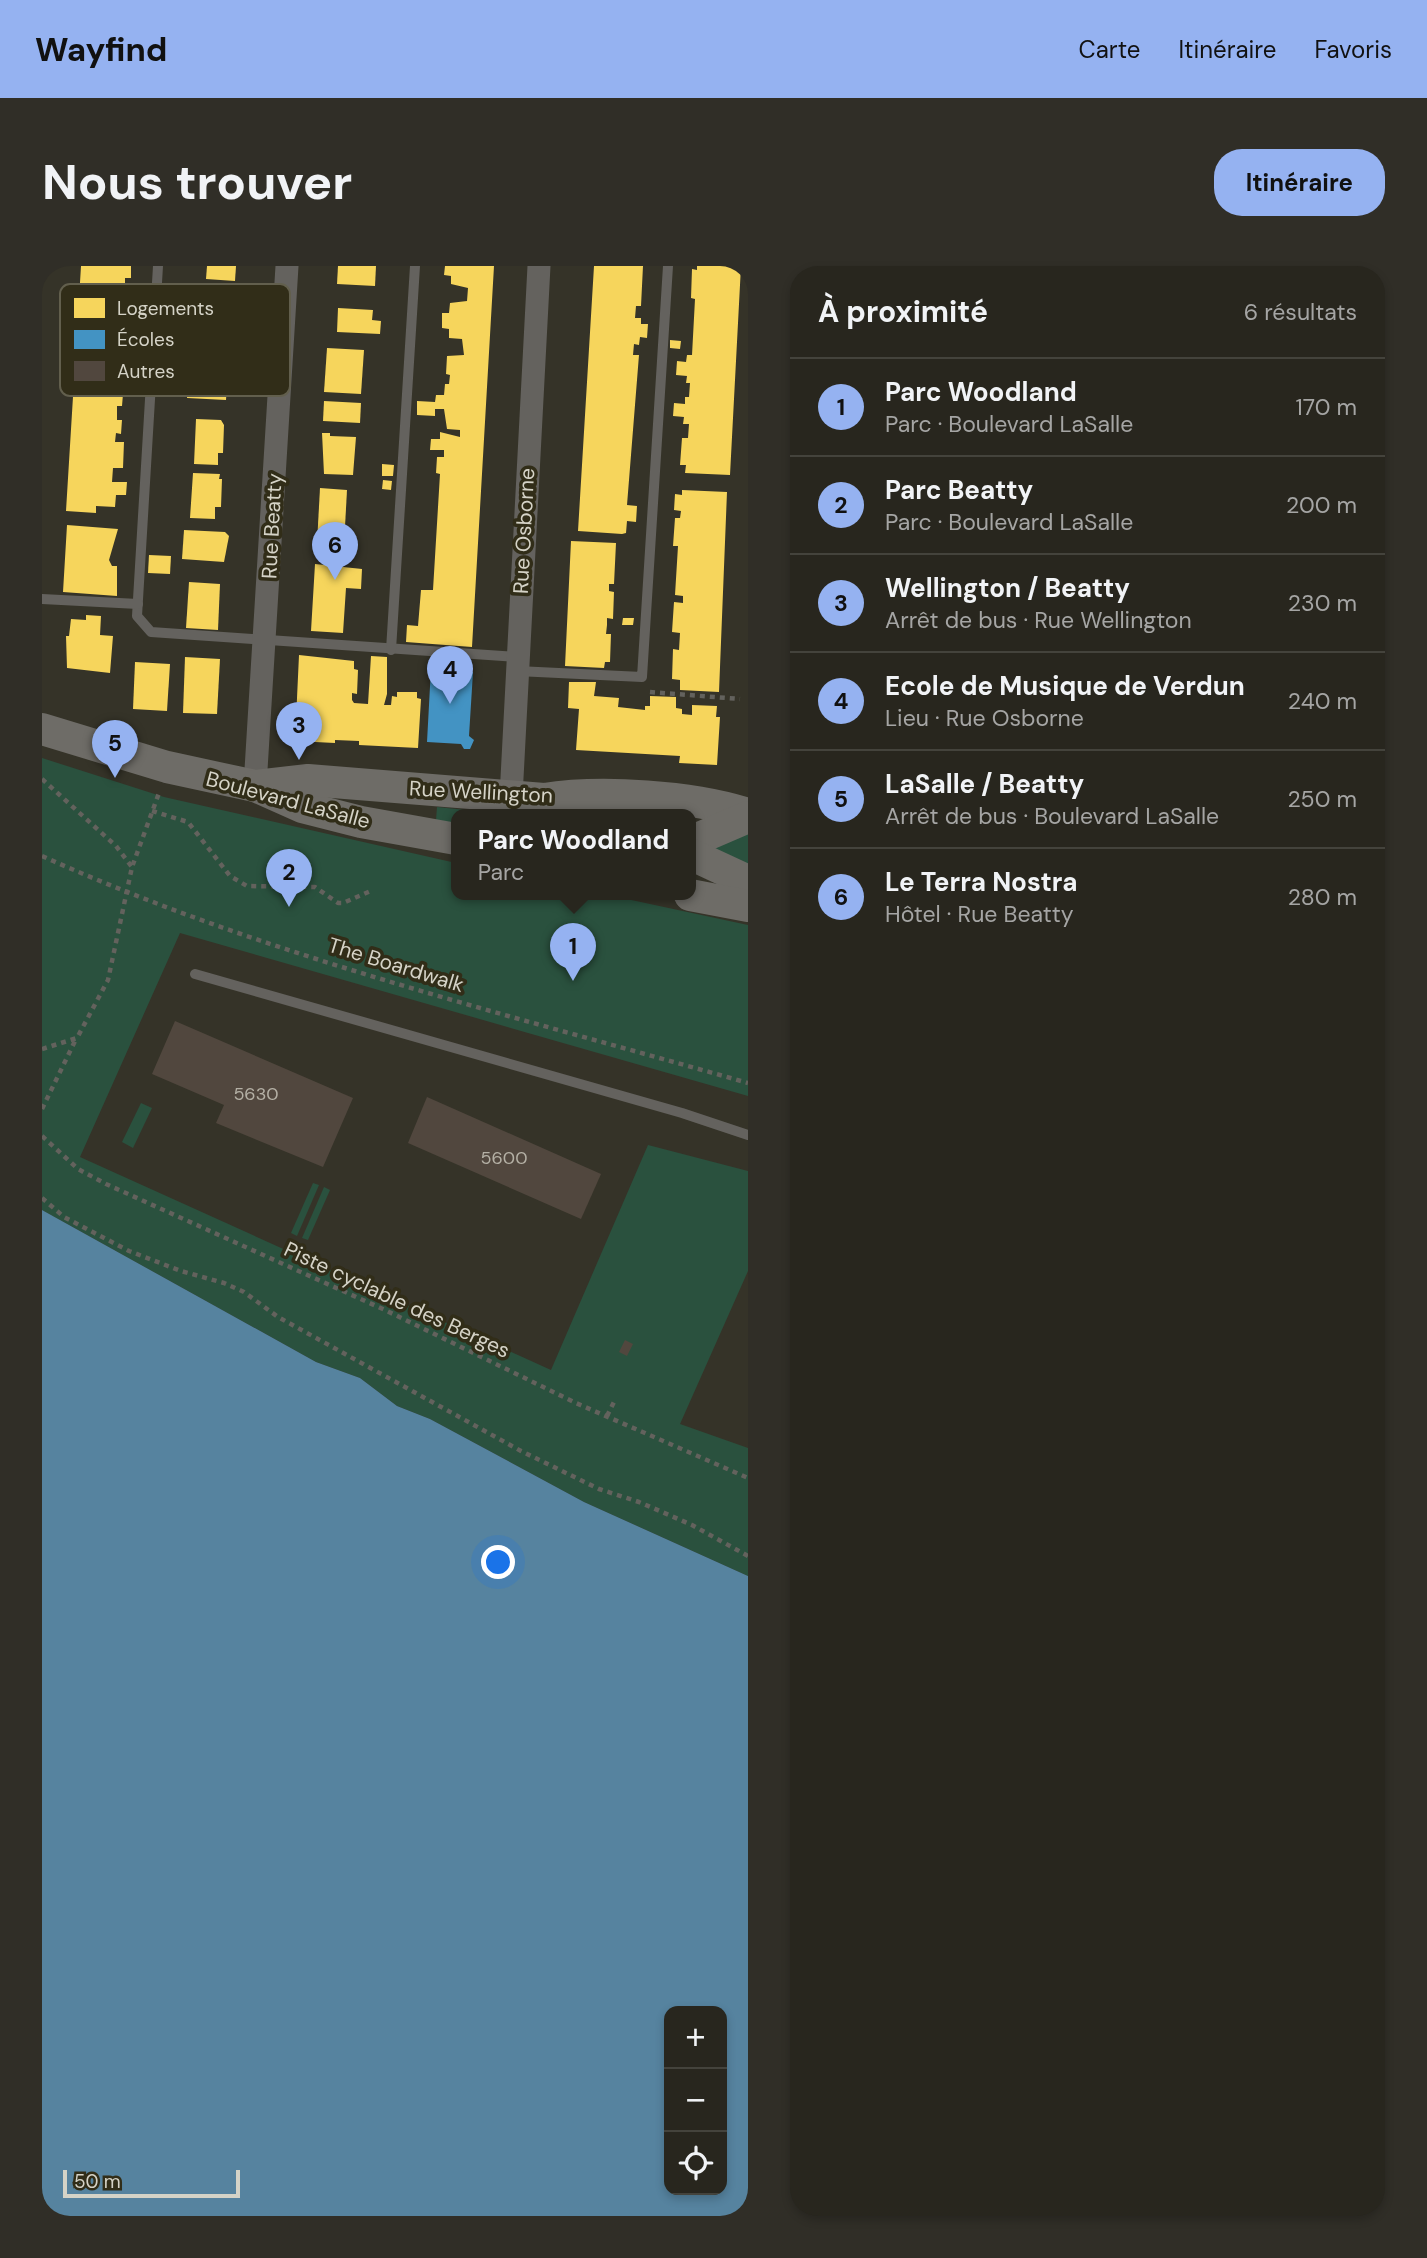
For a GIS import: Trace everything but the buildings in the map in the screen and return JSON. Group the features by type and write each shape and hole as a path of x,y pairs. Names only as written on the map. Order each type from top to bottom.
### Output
{"main road":[{"name":"Boulevard LaSalle","path":"42,729 167,767 255,786 302,807 361,822 451,838"},
{"name":"Rue Wellington","path":"255,786 307,780 544,799 576,794 708,803 748,816"},
{"path":"544,799 568,809"},
{"path":"696,839 748,816"},
{"path":"696,857 748,881"},
{"path":"696,896 748,906"}],"street":[{"name":"Rue Beatty","path":"286,284 287,266"},
{"name":"Rue Osborne","path":"511,797 539,266"},
{"name":"Rue Beatty","path":"255,786 280,396"}],"lane":[{"path":"157,284 158,266"},
{"path":"391,650 415,266"},
{"path":"150,396 137,616 151,632 391,650 642,677 668,266"},
{"path":"42,599 138,604"},
{"path":"195,974 682,1113 748,1135"}],"path":[{"path":"642,677 641,691 740,699"},
{"path":"42,779 116,846 132,867"},
{"path":"42,1109 108,980 132,867 159,792"},
{"path":"152,811 188,822 230,876 247,886 315,887 338,903 373,890"},
{"name":"The Boardwalk","path":"42,856 126,894 405,986 748,1083"},
{"path":"42,1049 77,1038"},
{"name":"Piste cyclable des Berges","path":"42,1136 78,1169 106,1184 607,1416 748,1478"},
{"path":"42,1198 64,1217 129,1251 244,1292 278,1317 521,1451 599,1489 639,1502 692,1525 748,1556"},
{"path":"607,1416 616,1398"}],"green space":[{"path":"42,758 164,797 451,862 451,900 631,900 748,925 748,1096 180,933 80,1157 551,1370 648,1145 748,1171 748,1271 680,1424 748,1448 748,1576 584,1502 430,1419 397,1406 360,1378 316,1362 42,1210"},
{"path":"437,807 456,809 451,809 451,823 436,820"},
{"path":"739,834 748,834 748,872 707,846"},
{"path":"141,1103 152,1108 133,1148 122,1142"},
{"path":"313,1183 319,1185 297,1236 291,1233"},
{"path":"324,1187 330,1190 308,1240 302,1238"}],"water":[{"path":"42,1210 316,1362 360,1378 397,1406 430,1419 584,1502 748,1576 748,2216 42,2216"}],"place":[{"name":"Le Terra Nostra","path":"335,580"},
{"name":"Ecole de Musique de Verdun","path":"450,704"},
{"name":"Wellington / Beatty","path":"299,760"},
{"name":"LaSalle / Beatty","path":"115,778"},
{"name":"Parc Beatty","path":"289,907"},
{"name":"Parc Woodland","path":"573,981"}]}
